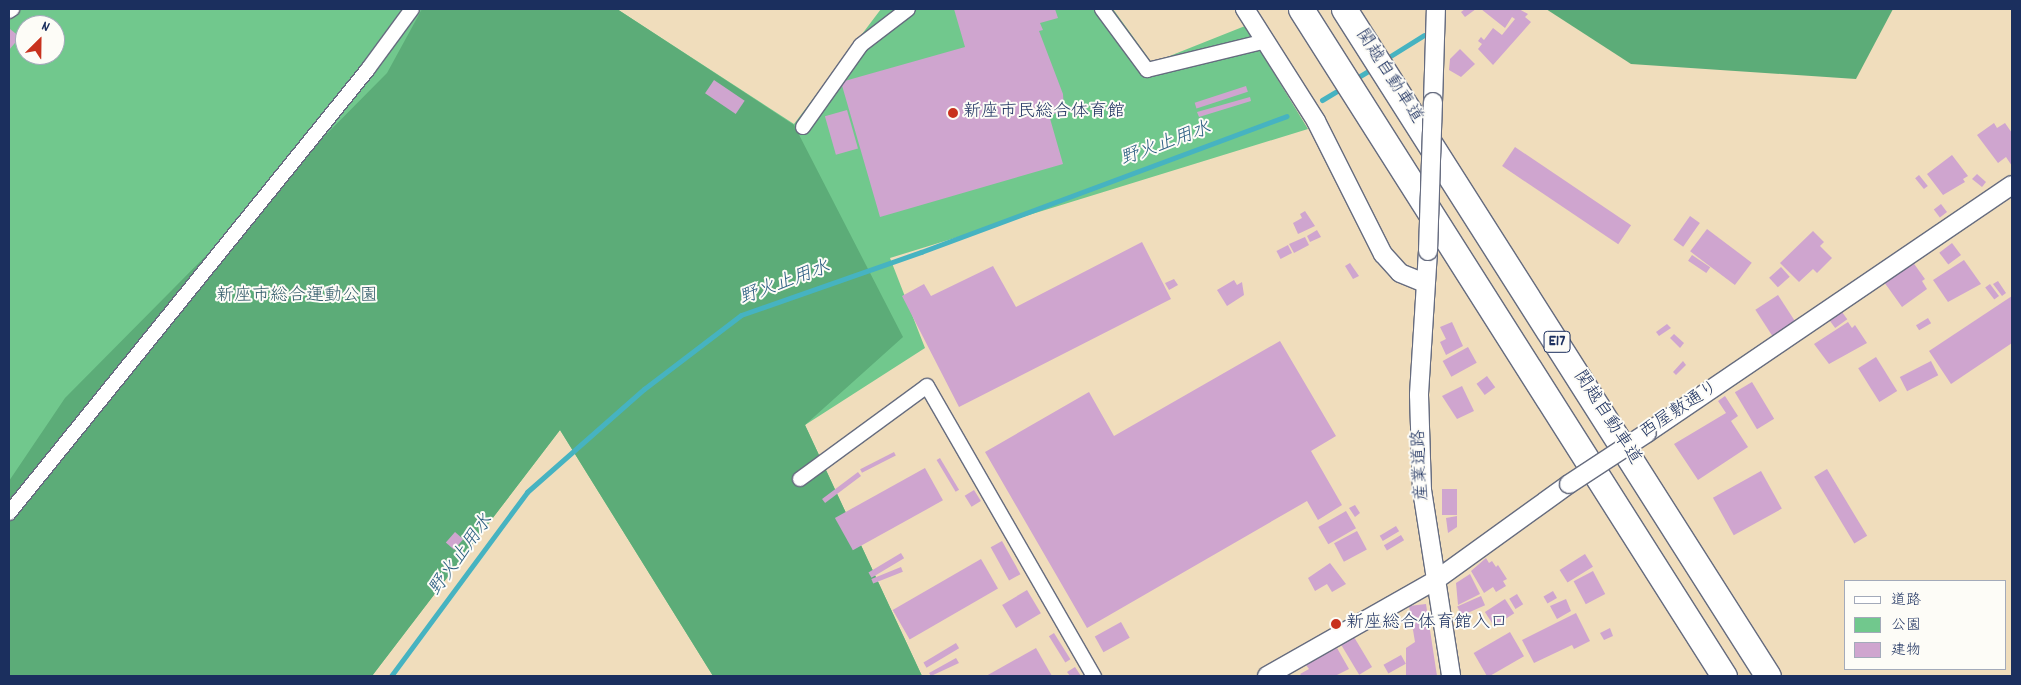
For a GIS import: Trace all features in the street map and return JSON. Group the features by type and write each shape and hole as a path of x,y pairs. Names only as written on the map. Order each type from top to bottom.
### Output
{"highway":[{"name":"関越自動車道","path":"1301,9 1724,676"},
{"name":"関越自動車道","path":"1344,9 1768,676"}],"street":[{"path":"9,513 368,69 412,9"},
{"path":"803,127 861,45 908,9"},
{"path":"1102,9 1147,70 1266,41"},
{"path":"1246,9 1316,121 1383,254 1400,273 1425,283"},
{"name":"産業道路","path":"1436,9 1428,251 1419,434 1422,490 1451,676"},
{"name":"西屋敷通り","path":"1267,676 1436,580 1569,484 2012,186"},
{"path":"800,479 927,386 1094,676"}],"green space":[{"name":"新座市総合運動公園","path":"9,9 617,9 794,124 881,9 1113,9 1152,63 1245,26 1308,129 890,258 925,348 805,425 922,676 713,676 560,430 372,676 9,676"},
{"name":"新座市総合運動公園","path":"422,9 617,9 794,125 903,337 805,425 922,676 713,676 560,430 372,676 9,676 9,481 65,398 387,73"},
{"path":"1546,9 1893,9 1856,79 1631,64"}],"building":[{"name":"新座市民総合体育館","path":"954,9 1055,9 1058,18 1040,23 1043,30 1039,31 1063,94 1064,111 1049,115 1063,164 880,217 841,82 965,47"},
{"path":"1465,9 1476,9 1465,17 1461,12"},
{"path":"1481,9 1519,9 1528,14 1525,17 1531,22 1493,65 1478,49 1482,44 1478,41 1481,37 1484,40 1493,28 1502,35 1515,19 1512,17 1505,28"},
{"path":"9,30 15,33 15,43 9,50"},
{"path":"1460,49 1475,64 1461,77 1449,70 1450,59"},
{"path":"714,80 745,101 736,114 705,93"},
{"path":"1246,86 1248,92 1196,108 1195,103"},
{"path":"1250,97 1251,101 1199,117 1197,112"},
{"path":"847,110 858,148 836,155 825,116"},
{"path":"1994,123 1997,128 2005,123 2012,133 2012,166 2006,157 1998,163 1977,135"},
{"path":"1515,147 1631,225 1618,244 1502,166"},
{"path":"1952,155 1968,176 1963,179 1965,182 1943,195 1927,174"},
{"path":"1977,174 1986,182 1982,187 1972,179"},
{"path":"1919,175 1928,186 1924,189 1915,178"},
{"path":"1941,204 1947,212 1940,217 1934,209"},
{"path":"1305,211 1315,226 1298,234 1293,223 1302,218 1300,214"},
{"path":"1690,216 1700,223 1683,247 1673,240"},
{"path":"1707,229 1752,263 1735,285 1690,251"},
{"path":"1317,230 1321,237 1310,242 1307,236"},
{"path":"1813,231 1824,242 1820,246 1832,258 1817,273 1813,269 1799,282 1780,263"},
{"path":"1305,237 1309,245 1294,253 1289,244"},
{"path":"1142,242 1171,299 959,407 902,296 924,284 931,296 993,266 1016,307"},
{"path":"1952,243 1961,255 1948,265 1939,253"},
{"path":"1288,245 1292,253 1281,259 1276,251"},
{"path":"1692,255 1710,267 1706,273 1688,261"},
{"path":"1964,260 1981,284 1948,302 1933,280"},
{"path":"1912,261 1925,279 1922,281 1927,289 1902,307 1884,282"},
{"path":"1350,263 1359,276 1353,279 1345,266"},
{"path":"1781,267 1790,277 1778,287 1769,278"},
{"path":"1174,279 1178,285 1169,290 1165,283"},
{"path":"1234,280 1237,285 1242,282 1244,295 1227,306 1217,290"},
{"path":"1998,281 2006,293 2002,296 1993,284"},
{"path":"1990,284 1999,296 1994,300 1985,288"},
{"path":"1778,295 1795,321 1772,336 1755,310"},
{"path":"2012,296 2012,343 1951,384 1929,351"},
{"path":"1842,312 1847,319 1835,328 1830,321"},
{"path":"1928,318 1931,323 1919,330 1916,325"},
{"path":"1452,322 1463,346 1446,355 1440,342 1446,339 1440,327"},
{"path":"1848,322 1852,328 1855,325 1867,343 1829,364 1814,344"},
{"path":"1667,324 1671,328 1659,336 1656,332"},
{"path":"1674,334 1684,343 1680,348 1670,338"},
{"path":"1280,341 1336,436 1311,451 1342,505 1318,520 1307,501 1087,628 985,452 1089,392 1114,436"},
{"path":"1468,347 1477,363 1451,377 1443,361"},
{"path":"1876,357 1897,391 1879,402 1858,368"},
{"path":"1683,361 1686,365 1676,375 1673,372"},
{"path":"1931,361 1938,375 1907,391 1900,377"},
{"path":"1487,376 1495,387 1485,395 1476,384"},
{"path":"1752,382 1774,419 1757,429 1735,392"},
{"path":"1462,386 1474,411 1457,419 1442,396"},
{"path":"1725,396 1738,416 1731,421 1748,447 1698,480 1674,444 1726,413 1718,401"},
{"path":"894,452 896,456 862,473 860,469"},
{"path":"940,458 959,490 956,492 937,460"},
{"path":"925,468 943,500 853,550 835,518"},
{"path":"1827,469 1867,536 1854,544 1814,477"},
{"path":"1761,471 1782,509 1734,535 1713,498"},
{"path":"858,472 861,476 825,503 822,499"},
{"path":"1442,489 1457,489 1457,515 1442,515"},
{"path":"974,490 981,501 972,507 965,496"},
{"path":"1355,505 1360,513 1355,517 1349,508"},
{"path":"1346,511 1356,528 1328,544 1318,527"},
{"path":"1457,516 1457,527 1448,533 1446,518"},
{"path":"1396,526 1399,531 1383,541 1380,536"},
{"path":"1357,531 1367,550 1344,562 1334,543"},
{"path":"455,532 463,539 454,550 446,543"},
{"path":"1401,535 1404,540 1387,550 1384,545"},
{"path":"1002,541 1020,574 1009,581 991,547"},
{"path":"901,553 904,558 872,578 868,573"},
{"path":"1585,554 1593,567 1568,583 1560,570"},
{"path":"1486,558 1489,563 1492,561 1496,567 1498,565 1507,579 1503,581 1506,586 1496,592 1493,587 1484,593 1471,571"},
{"path":"981,559 998,588 910,639 893,610"},
{"path":"1330,563 1346,584 1332,592 1327,584 1315,591 1308,578"},
{"path":"901,567 903,572 873,584 871,579"},
{"path":"1593,571 1605,594 1586,604 1574,581"},
{"path":"1470,574 1480,594 1458,605 1456,583"},
{"path":"1027,590 1041,613 1016,628 1002,605"},
{"path":"1553,591 1557,598 1547,603 1543,596"},
{"path":"1517,594 1523,604 1515,609 1509,599"},
{"path":"1481,596 1485,605 1461,616 1457,607"},
{"path":"1505,599 1514,613 1494,626 1485,612"},
{"path":"1566,599 1571,611 1557,619 1550,606"},
{"path":"1426,604 1437,676 1406,676 1406,648 1415,642 1409,606"},
{"path":"1576,613 1590,641 1574,649 1572,645 1534,663 1522,640"},
{"path":"1121,622 1130,638 1103,652 1095,637"},
{"path":"1610,628 1613,636 1604,640 1600,633"},
{"path":"1510,632 1524,656 1487,676 1474,653"},
{"path":"1054,633 1070,659 1065,662 1049,636"},
{"path":"1354,637 1372,667 1359,675 1341,645"},
{"path":"956,643 959,648 927,668 923,663"},
{"path":"1036,648 1052,676 986,676"},
{"path":"1337,648 1349,669 1335,676 1302,676 1300,674 1309,669 1306,665"},
{"path":"1401,655 1406,664 1388,673 1384,665"},
{"path":"956,658 959,663 931,676 929,673"},
{"path":"1075,667 1081,676 1070,676 1067,672"}],"waterway":[{"name":"野火止用水","path":"1384,60 1424,35"},
{"name":"野火止用水","path":"1355,79 1373,68"},
{"name":"野火止用水","path":"1322,100 1344,87"},
{"name":"野火止用水","path":"391,676 527,492 644,389 741,315 921,252 1287,116"}],"place":[{"name":"新座市民総合体育館","path":"953,113"},
{"name":"新座総合体育館入口","path":"1336,624"}]}
